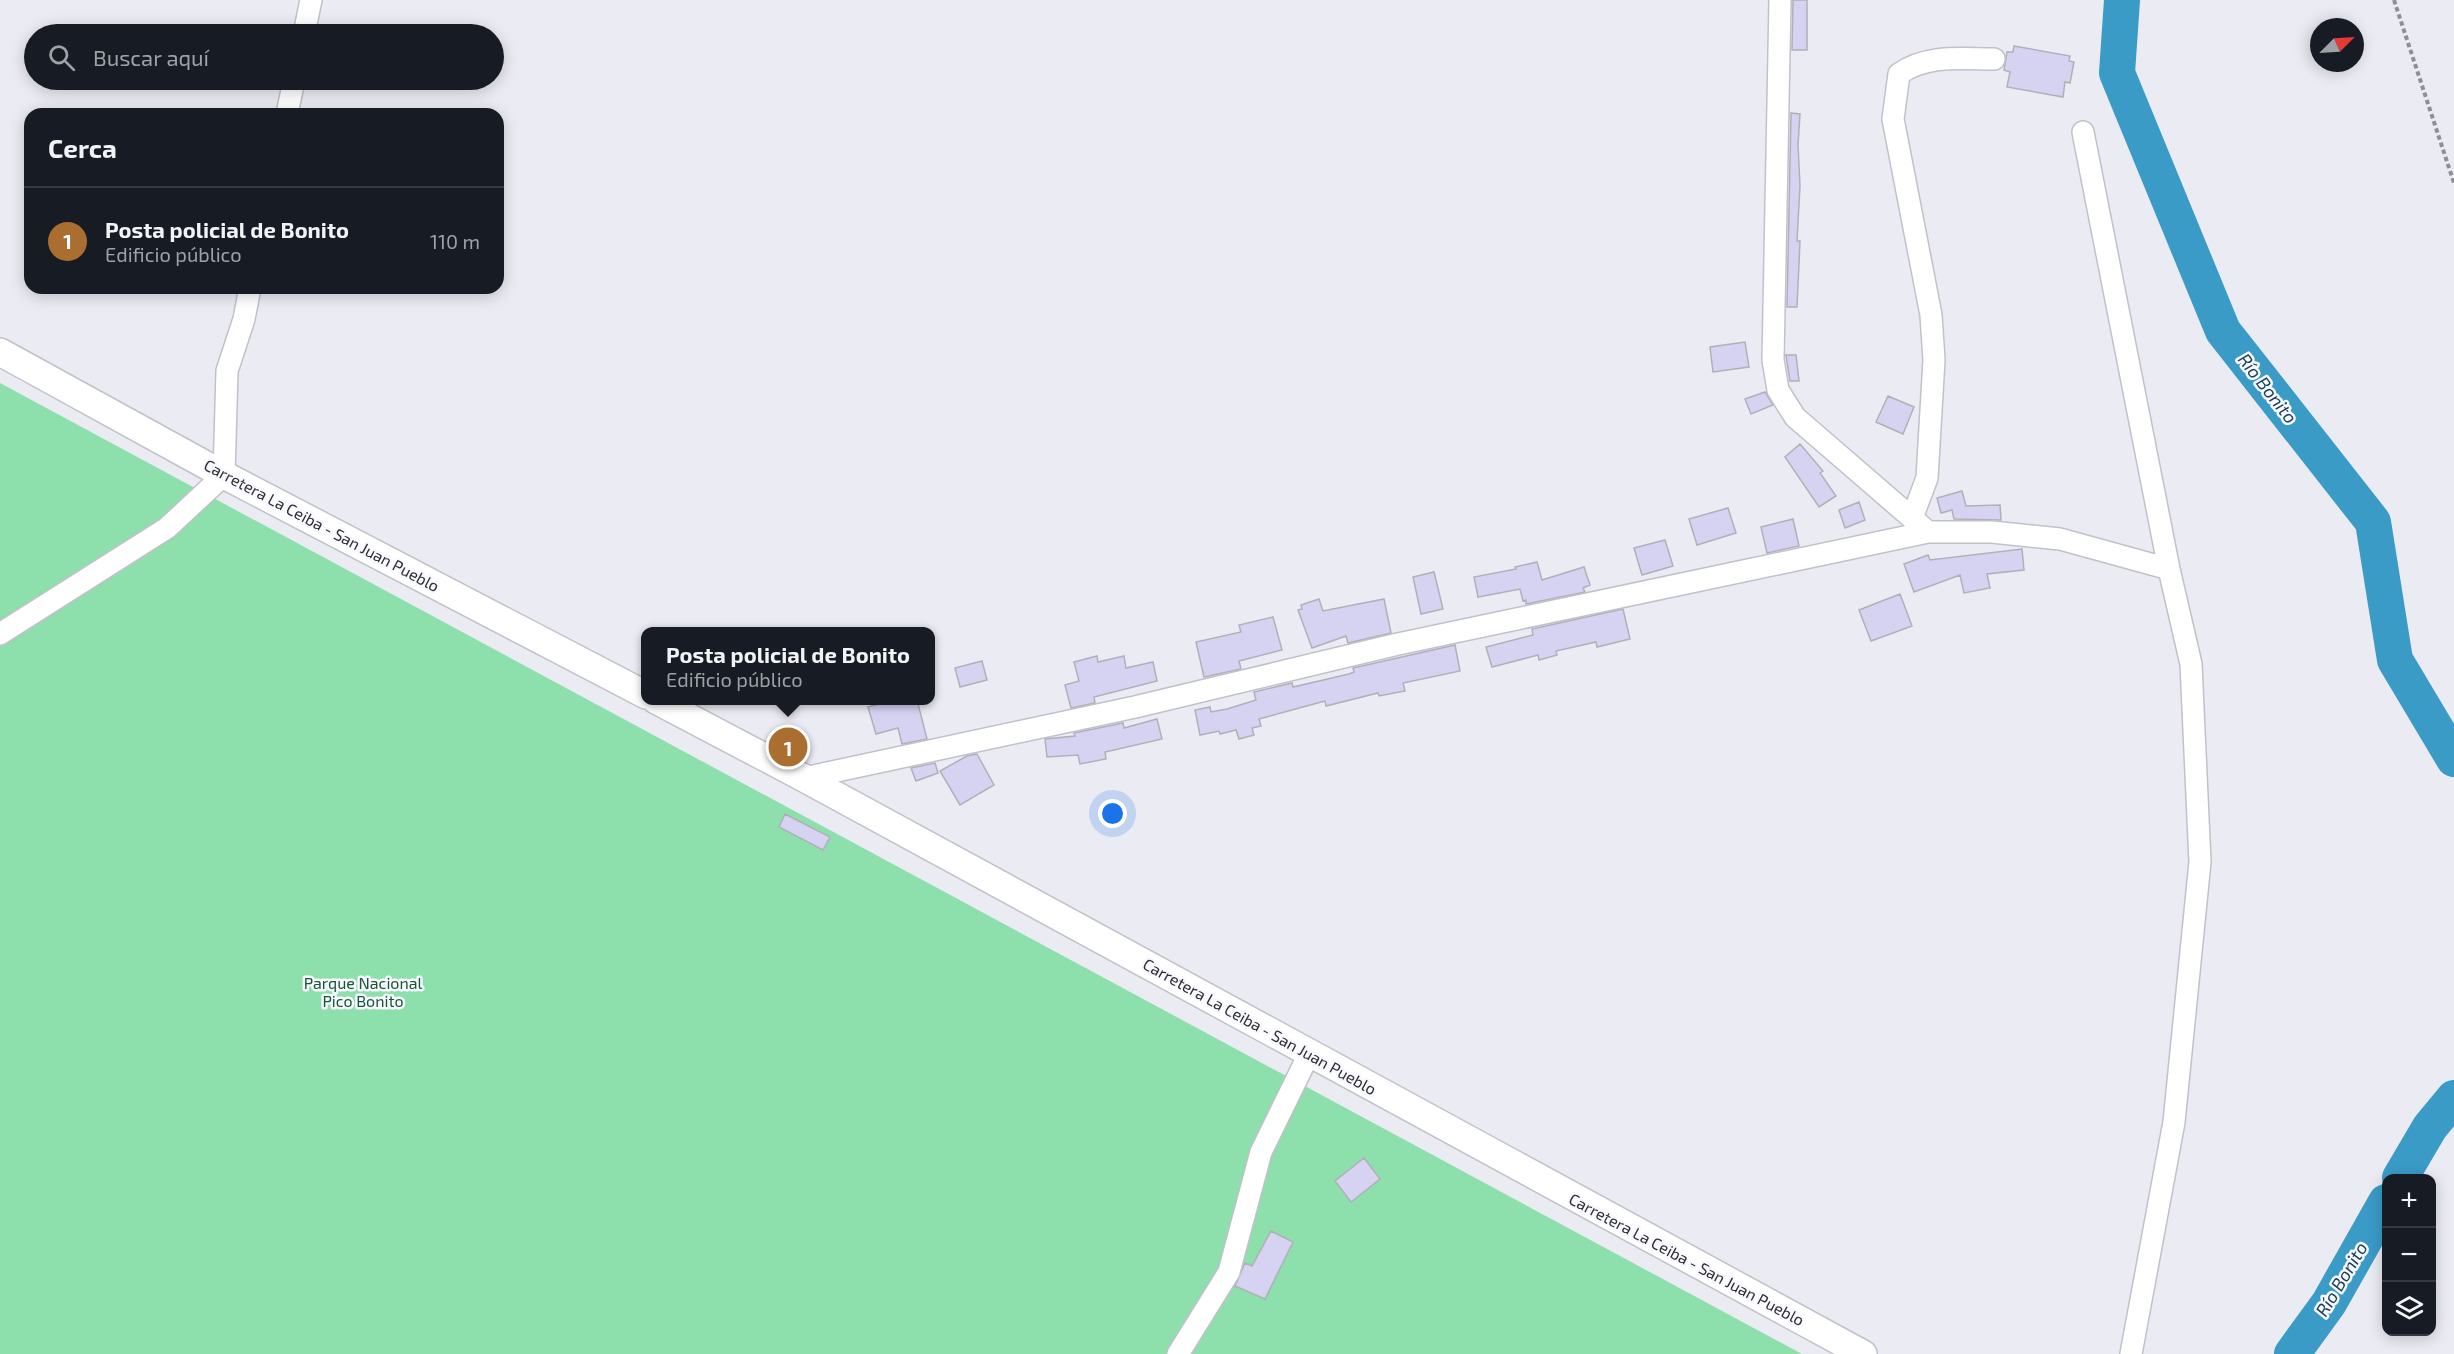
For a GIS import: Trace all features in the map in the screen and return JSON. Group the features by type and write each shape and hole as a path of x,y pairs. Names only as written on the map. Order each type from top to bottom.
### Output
{"main road":[{"name":"Carretera La Ceiba - San Juan Pueblo","path":"0,352 224,475 641,693"},
{"name":"Carretera La Ceiba - San Juan Pueblo","path":"665,705 804,778 1863,1354"}],"street":[{"path":"306,24 311,0"},
{"path":"1780,0 1773,360 1778,390 1795,417 1920,525"},
{"path":"1920,525 1927,478 1934,360 1931,315 1893,119 1894,96 1899,74 1912,64 1935,59 1994,59"},
{"path":"288,108 292,90"},
{"path":"2083,132 2169,569 2192,664 2200,862 2174,1122 2131,1354"},
{"path":"0,634 167,528 224,475 227,371 244,320 249,294"},
{"path":"804,778 1135,707 1398,644 1920,525 2060,539 2169,569"},
{"path":"1178,1354 1229,1272 1261,1152 1309,1054"}],"path":[{"path":"2394,0 2454,183"}],"green space":[{"name":"Parque Nacional Pico Bonito","path":"0,383 1802,1354 0,1354"}],"building":[{"path":"1793,0 1807,0 1807,50 1792,50"},
{"path":"2014,46 2070,56 2069,61 2074,62 2070,83 2065,82 2063,97 2007,87 2010,72 2004,70 2007,52 2013,52"},
{"path":"1791,113 1800,114 1797,241 1800,241 1797,307 1787,307"},
{"path":"1745,342 1749,367 1713,372 1710,347"},
{"path":"1786,355 1796,355 1799,381 1790,381"},
{"path":"1765,392 1773,405 1751,414 1745,399"},
{"path":"1888,396 1914,407 1903,434 1876,422"},
{"path":"1800,444 1823,471 1820,473 1836,496 1819,507 1785,457"},
{"path":"1962,491 1966,506 2000,505 2001,520 1954,519 1952,510 1941,513 1937,498"},
{"path":"1859,502 1865,520 1845,528 1839,510"},
{"path":"1728,508 1736,533 1697,545 1689,519"},
{"path":"1793,519 1799,546 1767,553 1761,527"},
{"path":"1665,540 1673,566 1642,575 1634,548"},
{"path":"2022,549 2024,570 1987,574 1990,588 1964,593 1960,575 1914,592 1904,564 1928,555 1930,560"},
{"path":"1537,562 1542,580 1584,567 1590,585 1583,588 1585,592 1526,604 1520,589 1478,597 1474,577 1516,569 1515,567"},
{"path":"1434,572 1443,609 1421,614 1413,577"},
{"path":"1900,594 1912,626 1871,641 1859,610"},
{"path":"1319,599 1323,611 1384,599 1391,633 1348,643 1346,636 1312,648 1298,610 1302,609 1301,605"},
{"path":"1623,609 1630,639 1597,647 1596,642 1556,651 1557,655 1539,660 1538,655 1492,667 1486,647 1533,635 1532,629"},
{"path":"1273,617 1282,650 1239,661 1241,669 1204,677 1196,642 1241,632 1239,625"},
{"path":"1455,645 1460,671 1403,683 1405,691 1379,696 1378,693 1326,706 1325,701 1259,719 1261,726 1252,728 1254,735 1239,739 1236,730 1200,735 1195,710 1210,707 1211,712 1227,709 1256,700 1254,692 1292,683 1293,687 1349,674 1354,672 1353,668"},
{"path":"1097,656 1098,662 1124,656 1126,668 1153,662 1157,681 1094,697 1095,703 1071,708 1065,685 1079,681 1074,662"},
{"path":"982,661 987,680 960,687 955,668"},
{"path":"918,705 927,739 902,744 898,728 876,734 868,707"},
{"path":"1157,719 1162,739 1105,752 1106,759 1080,764 1078,755 1047,757 1045,739 1075,736 1074,733 1123,723 1124,728"},
{"path":"977,754 994,785 960,805 940,771 967,756"},
{"path":"935,763 938,773 916,781 911,768"},
{"path":"785,814 830,837 823,850 779,827"},
{"path":"1364,1158 1380,1179 1351,1202 1335,1181"},
{"path":"1271,1231 1293,1242 1265,1299 1235,1286 1245,1263 1252,1266"}],"waterway":[{"name":"Río Bonito","path":"2122,0 2117,73 2223,331 2373,522 2395,660 2454,759"},
{"name":"Río Bonito","path":"2402,1174 2430,1127 2454,1098"},
{"name":"Río Bonito","path":"2292,1354 2329,1303 2382,1209"}],"place":[{"name":"Posta policial de Bonito","path":"788,747"}]}
